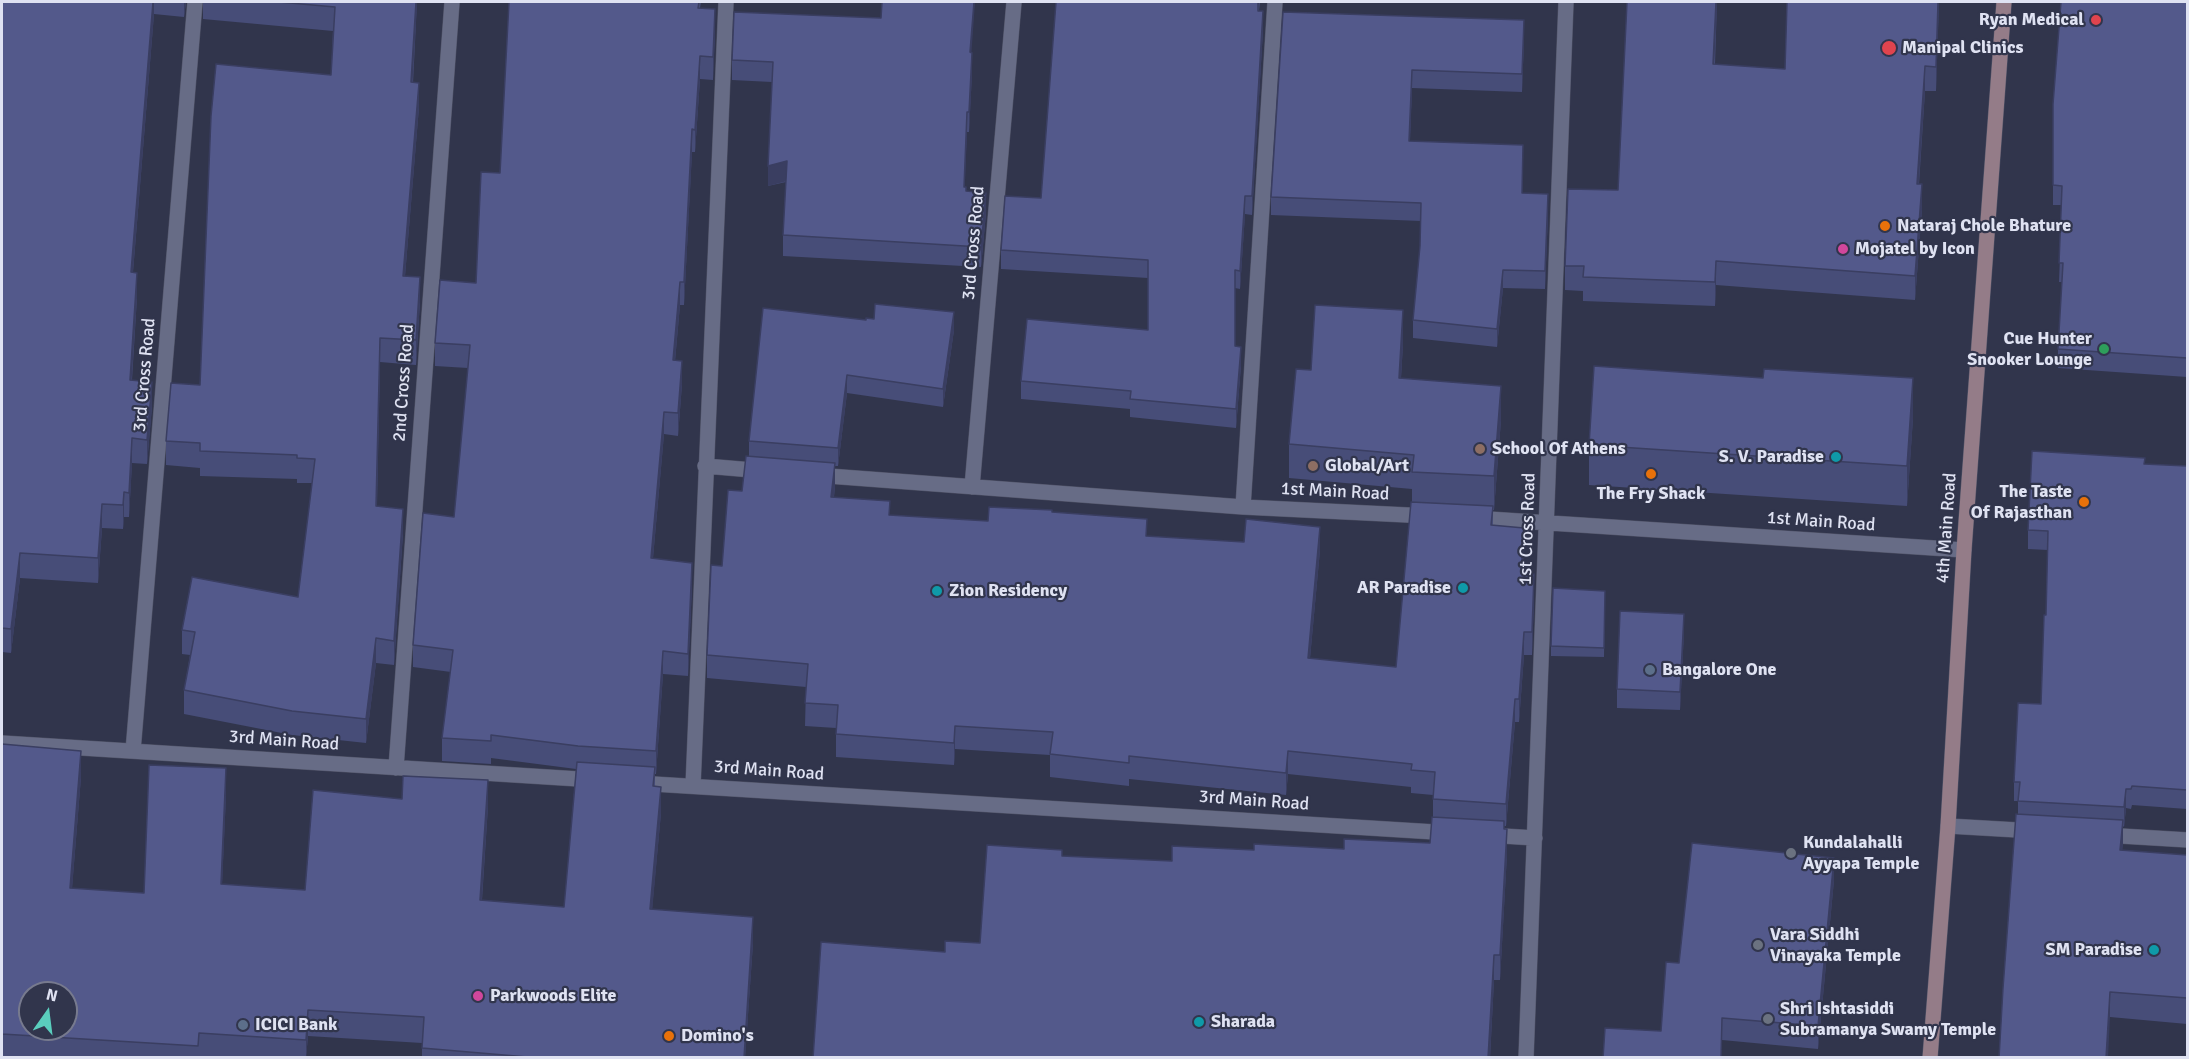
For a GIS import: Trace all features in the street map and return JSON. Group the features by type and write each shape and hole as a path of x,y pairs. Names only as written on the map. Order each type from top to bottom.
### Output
{"street":[{"name":"3rd Cross Road","path":"133,751 195,2"},
{"name":"2nd Cross Road","path":"396,768 452,2"},
{"path":"693,786 726,2"},
{"name":"3rd Cross Road","path":"972,487 1014,2"},
{"path":"1243,507 1275,2"},
{"name":"1st Cross Road","path":"1526,1058 1566,2"},
{"name":"4th Main Road","path":"1930,1058 2004,2"},
{"path":"705,466 775,472"},
{"name":"1st Main Road","path":"798,474 1243,507 1548,522 1964,550"},
{"name":"3rd Main Road","path":"2,743 1535,838"},
{"path":"1948,826 2048,832"},
{"path":"2095,835 2187,840"}],"building":[{"path":"2,2 153,2 131,272 137,273 130,380 152,382 147,440 132,438 129,493 124,492 123,505 102,504 98,558 20,553 11,629 2,628"},
{"path":"279,2 416,2 411,82 419,83 403,276 420,277 416,340 380,338 376,506 403,509 394,641 376,638 366,719 292,711 184,690 195,632 182,630 192,577 298,597 315,459 297,458 297,455 200,451 200,443 166,441 171,383 200,385 211,116 216,64 331,75 335,7"},
{"path":"509,2 699,2 698,8 715,9 713,57 700,56 695,130 692,129 684,282 680,282 673,360 682,361 678,413 664,412 651,558 692,563 688,654 663,651 656,751 578,746 491,735 491,741 442,738 453,650 413,645 423,513 454,517 470,345 435,343 440,280 476,283 481,172 500,173"},
{"path":"882,2 974,2 964,187 966,191 986,193 981,247 783,235 787,161 768,166 773,62 732,60 734,12 881,18"},
{"path":"1056,2 1258,2 1258,11 1263,11 1252,196 1245,196 1240,271 1235,270 1235,346 1241,347 1236,409 1130,399 1131,391 1021,381 1027,319 1148,330 1148,260 1001,250 1005,196 1041,198"},
{"path":"1627,2 1716,2 1713,64 1785,69 1787,2 1938,2 1936,67 1925,66 1917,184 1922,184 1915,276 1716,261 1715,282 1583,277 1584,266 1565,266 1568,189 1618,190"},
{"path":"2061,2 2187,2 2187,358 2058,349 2063,263 2059,263 2062,186 2053,185 2053,104"},
{"path":"1283,12 1524,20 1522,74 1412,70 1409,141 1523,145 1522,193 1548,194 1545,271 1503,270 1497,329 1413,320 1420,246 1421,203 1271,197"},
{"path":"875,304 954,312 943,389 847,375 838,448 749,441 763,308 866,320 866,318 874,319"},
{"path":"1315,305 1403,310 1399,378 1501,386 1494,476 1412,472 1414,455 1289,444 1296,369 1311,370"},
{"path":"1594,366 1763,378 1764,369 1913,378 1907,466 1589,445"},
{"path":"2032,451 2145,458 2144,464 2187,466 2187,790 2132,786 2131,789 2126,789 2124,807 2018,801 2020,782 2014,782 2018,703 2041,704 2044,615 2046,615 2048,531 2028,530"},
{"path":"746,456 835,463 831,497 890,501 889,515 988,521 989,507 1052,510 1052,512 1147,519 1146,536 1244,542 1246,519 1320,527 1308,658 1396,667 1411,502 1493,506 1491,525 1524,528 1521,573 1534,574 1532,632 1524,632 1519,699 1515,699 1506,804 1433,799 1435,772 1411,770 1412,764 1288,751 1286,773 1129,756 1129,763 1050,754 1053,732 955,726 954,743 836,734 838,705 805,703 808,664 707,655 711,565 722,566 728,490 742,491"},
{"path":"1553,588 1605,591 1604,648 1551,646"},
{"name":"Bangalore One","path":"1620,611 1684,614 1680,692 1617,689"},
{"path":"2,744 81,751 70,888 144,893 149,765 226,768 221,884 305,890 313,790 402,799 403,776 488,780 480,900 564,907 577,762 655,767 653,786 661,787 650,909 753,917 744,1058 539,1058 422,1048 424,1017 308,1010 306,1040 199,1033 198,1046 78,1039 78,981 18,981 18,1035 2,1034"},
{"path":"2016,814 2123,820 2120,850 2187,855 2187,998 2110,992 2106,1058 1999,1058"},
{"path":"1432,817 1504,821 1504,829 1507,829 1500,955 1494,955 1488,1058 813,1058 821,942 945,952 945,941 980,943 987,845 1062,850 1062,856 1172,861 1172,846 1254,850 1254,844 1344,849 1344,839 1430,843"},
{"path":"1692,843 1834,858 1818,1026 1722,1018 1721,1058 1603,1058 1605,1028 1661,1031 1666,962 1679,963"}],"place":[{"name":"Ryan Medical","path":"2096,20"},
{"name":"Manipal Clinics","path":"1889,48"},
{"name":"Nataraj Chole Bhature","path":"1885,226"},
{"name":"Mojatel by Icon","path":"1843,249"},
{"name":"Cue Hunter Snooker Lounge","path":"2104,349"},
{"name":"School Of Athens","path":"1480,449"},
{"name":"S. V. Paradise","path":"1836,457"},
{"name":"Global/Art","path":"1313,466"},
{"name":"The Fry Shack","path":"1651,474"},
{"name":"The Taste Of Rajasthan","path":"2084,502"},
{"name":"AR Paradise","path":"1463,588"},
{"name":"Zion Residency","path":"937,591"},
{"name":"Bangalore One","path":"1650,670"},
{"name":"Kundalahalli Ayyapa Temple","path":"1791,853"},
{"name":"Vara Siddhi Vinayaka Temple","path":"1758,945"},
{"name":"SM Paradise","path":"2154,950"},
{"name":"Parkwoods Elite","path":"478,996"},
{"name":"Shri Ishtasiddi Subramanya Swamy Temple","path":"1768,1019"},
{"name":"Sharada","path":"1199,1022"},
{"name":"ICICI Bank","path":"243,1025"},
{"name":"Domino's","path":"669,1036"}]}
